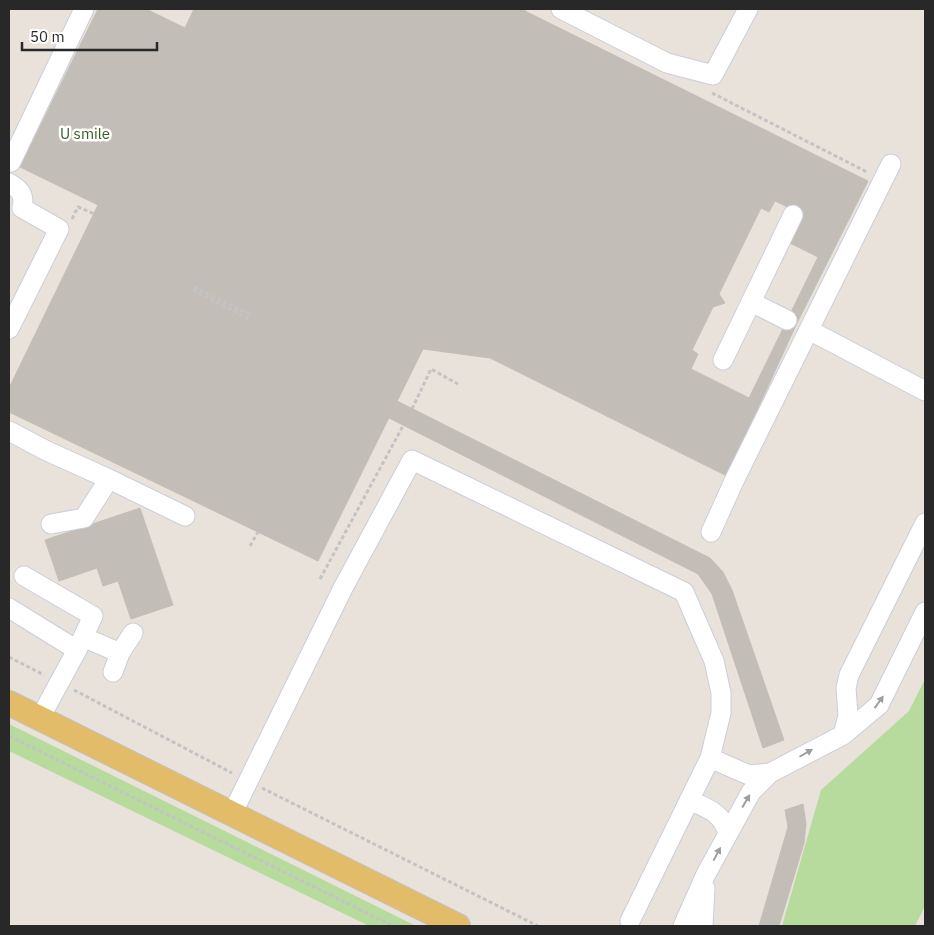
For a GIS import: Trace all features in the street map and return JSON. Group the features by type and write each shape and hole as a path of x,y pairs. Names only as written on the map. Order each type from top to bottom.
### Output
{"main road":[{"path":"9,702 458,926"}],"lane":[{"path":"11,162 84,9"},
{"path":"561,9 666,63 714,75 748,9"},
{"path":"711,532 800,326 887,172"},
{"path":"9,183 22,194 22,208 58,229 9,329"},
{"path":"723,360 793,214"},
{"path":"751,302 925,391"},
{"path":"9,430 47,451 184,516"},
{"path":"232,814 343,588 412,460 684,592 714,661 721,693 721,714 710,758 630,921"},
{"path":"51,524 84,518 109,479"},
{"path":"843,735 848,714 846,688 856,659 925,523"},
{"path":"24,576 93,616 40,718"},
{"path":"9,608 80,643 120,652"},
{"path":"683,926 706,874 751,792 770,773 843,735 879,705 925,612"},
{"path":"113,672 120,652 133,633"},
{"path":"710,758 748,775 770,773"},
{"path":"690,800 724,820 728,834"},
{"path":"703,926 706,874"}],"path":[{"path":"708,92 887,172"},
{"path":"58,229 66,230 78,207 95,214"},
{"path":"194,288 252,318"},
{"path":"412,409 431,369 458,384"},
{"path":"320,579 403,426"},
{"path":"250,546 258,532"},
{"path":"9,657 249,781 538,926"},
{"path":"9,736 393,926"}],"green space":[{"path":"925,679 925,906 915,926 782,926 821,790 909,711"},
{"path":"9,724 416,926 369,926 9,751"}],"building":[{"path":"98,9 146,9 185,28 194,9 526,9 525,11 868,181 796,325 727,476 490,358 423,349 318,561 9,412 9,388 98,205 20,167","holes":["775,201 802,214 788,242 818,257 749,398 691,369 698,354 692,350 713,307 725,303 719,294 761,208 769,212"]},
{"path":"397,401 710,558 723,572 732,590 784,740 763,748 712,594 698,574 389,418"},
{"path":"140,508 173,605 131,619 118,581 103,586 97,568 59,581 45,540"},
{"path":"803,804 806,824 804,843 779,926 759,926 788,827 785,810"}],"park label":[{"name":"U smile","path":"85,134"}]}
